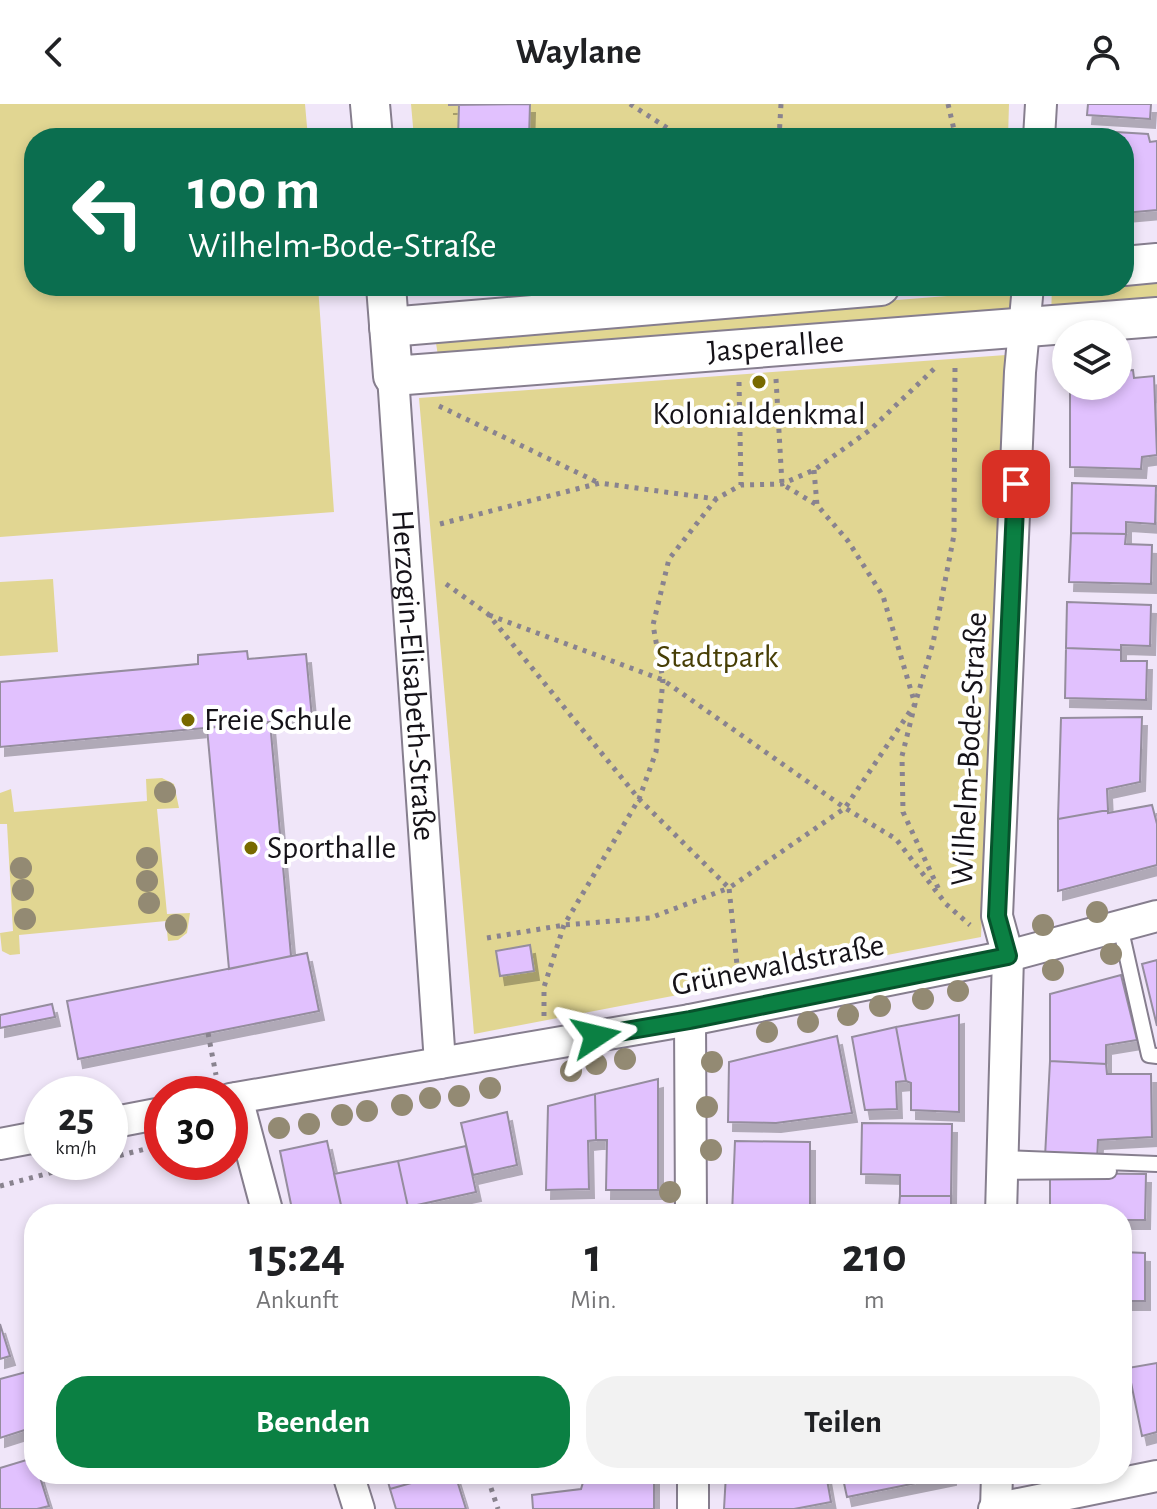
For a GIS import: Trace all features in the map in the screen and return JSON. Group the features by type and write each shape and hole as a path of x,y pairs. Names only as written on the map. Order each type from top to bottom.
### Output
{"street":[{"path":"370,104 372,128"},
{"path":"1040,128 1041,104"},
{"path":"1134,265 1157,263"},
{"name":"Herzogin-Elisabeth-Straße","path":"387,296 440,1063"},
{"name":"Jasperallee","path":"389,327 760,296"},
{"name":"Wilhelm-Bode-Straße","path":"1001,1204 1008,956 997,916 1020,372 1027,296"},
{"name":"Jasperallee","path":"393,376 1157,317"},
{"name":"Grünewaldstraße","path":"248,1090 440,1063 690,1020 1008,956 1157,916"},
{"path":"690,1020 691,1204"},
{"path":"0,1144 24,1139"},
{"path":"248,1154 265,1204"},
{"path":"1132,1481 1157,1476"},
{"path":"351,1484 359,1509"},
{"path":"693,1484 693,1509"},
{"path":"997,1484 996,1509 1118,1484"}],"lane":[{"path":"1120,926 1149,1055 1157,1056"},
{"path":"1002,1165 1150,1167"}],"path":[{"path":"630,104 667,128"},
{"path":"780,128 781,104"},
{"path":"948,104 954,128"},
{"path":"946,904 903,812 902,756 933,643 954,535 955,367"},
{"path":"544,1030 544,987 564,925 639,799 656,752 663,680 653,625 669,559 716,499 741,485 782,484 814,470 870,430 935,368"},
{"path":"393,376 446,411 600,483 716,499"},
{"path":"776,378 782,484"},
{"path":"739,381 741,485"},
{"path":"814,470 817,505"},
{"path":"440,524 600,483"},
{"path":"782,484 817,505 848,541 883,596 915,704"},
{"path":"446,584 488,614 663,680 845,808 896,839 946,904 975,929"},
{"path":"488,614 639,799 729,888 740,993"},
{"path":"487,938 564,925 650,918 729,888 845,808 915,704"},
{"path":"208,1033 222,1076"},
{"path":"0,1186 24,1180"},
{"path":"490,1484 498,1509"}],"green space":[{"path":"0,104 305,104 307,128 24,128 24,296 319,296 334,512 0,537"},
{"path":"411,104 1009,104 1008,128 413,128"},
{"path":"1157,273 1157,308 1051,317 1052,296 1134,296 1134,274"},
{"path":"948,296 1010,296 1010,315 439,362 435,337"},
{"name":"Stadtpark","path":"1006,355 981,937 474,1034 419,398"},
{"path":"53,579 58,652 0,656 0,582"},
{"path":"162,778 174,784 179,808 157,809 167,914 190,913 187,933 178,940 168,941 166,921 19,935 20,954 10,955 2,951 0,933 13,931 7,824 0,824 0,793 11,789 14,812 147,801 146,779"}],"building":[{"path":"530,104 529,128 458,128 459,105 448,105"},
{"path":"1088,104 1151,104 1150,119 1087,115"},
{"path":"1134,133 1148,134 1150,142 1157,141 1157,210 1134,212"},
{"path":"1132,370 1134,378 1154,376 1157,455 1142,457 1141,469 1070,467 1070,400 1132,400"},
{"path":"1072,483 1156,486 1155,524 1126,522 1126,534 1071,533"},
{"path":"1071,533 1126,534 1125,544 1152,545 1151,584 1069,582"},
{"path":"1067,602 1151,605 1150,646 1121,645 1121,650 1066,648"},
{"path":"1066,648 1121,650 1121,661 1147,661 1146,700 1065,698"},
{"name":"Freie Schule","path":"247,651 248,659 306,654 312,718 0,747 0,682 198,664 198,655"},
{"path":"1142,717 1140,782 1107,789 1108,810 1058,819 1061,718"},
{"path":"270,722 291,956 229,969 207,728"},
{"path":"1152,805 1157,824 1157,865 1058,891 1058,819"},
{"path":"530,945 534,971 500,976 496,951"},
{"path":"307,953 319,1011 78,1059 67,1001"},
{"path":"1157,960 1157,1026 1142,964"},
{"path":"1121,975 1137,1040 1106,1045 1106,1064 1050,1061 1050,994"},
{"path":"52,1004 55,1017 0,1028 0,1015"},
{"path":"959,1015 959,1112 911,1110 911,1083 906,1081 896,1027"},
{"path":"896,1027 906,1081 896,1082 897,1109 865,1110 852,1037"},
{"path":"837,1036 852,1113 776,1123 728,1122 729,1062"},
{"path":"1050,1061 1106,1064 1107,1074 1151,1074 1152,1137 1098,1140 1097,1160 1045,1157"},
{"path":"658,1079 658,1190 606,1190 607,1140 596,1140 595,1094"},
{"path":"595,1094 596,1140 588,1141 589,1189 546,1190 548,1106"},
{"path":"507,1112 517,1165 473,1175 461,1123"},
{"path":"862,1123 952,1124 951,1196 900,1196 900,1175 861,1174"},
{"path":"327,1141 341,1204 291,1204 280,1151"},
{"path":"735,1141 810,1142 810,1204 732,1204"},
{"path":"466,1146 476,1192 422,1204 407,1204 398,1161"},
{"path":"398,1161 407,1204 341,1204 334,1174"},
{"path":"1050,1173 1146,1174 1145,1220 1132,1220 1132,1204 1050,1204"},
{"path":"900,1196 951,1196 951,1204 899,1204"},
{"path":"1132,1252 1145,1253 1145,1301 1132,1301"},
{"path":"0,1324 10,1356 0,1359"},
{"path":"1157,1363 1157,1432 1142,1436 1132,1387 1132,1367"},
{"path":"24,1373 24,1430 0,1438 0,1379"},
{"path":"24,1461 24,1484 42,1484 49,1506 0,1509 0,1468"},
{"path":"389,1484 408,1484 390,1489"},
{"path":"408,1484 458,1484 466,1509 396,1509 390,1489"},
{"path":"582,1484 654,1484 654,1509 533,1509 532,1495 581,1489"},
{"path":"725,1484 828,1484 831,1502 794,1509 724,1509"},
{"path":"844,1484 911,1484 847,1497"}],"place":[{"name":"Kolonialdenkmal","path":"759,382"},
{"name":"Freie Schule","path":"188,720"},
{"name":"Sporthalle","path":"251,848"}],"route":[{"path":"596,1036 1008,956 997,916 1016,484"}]}
